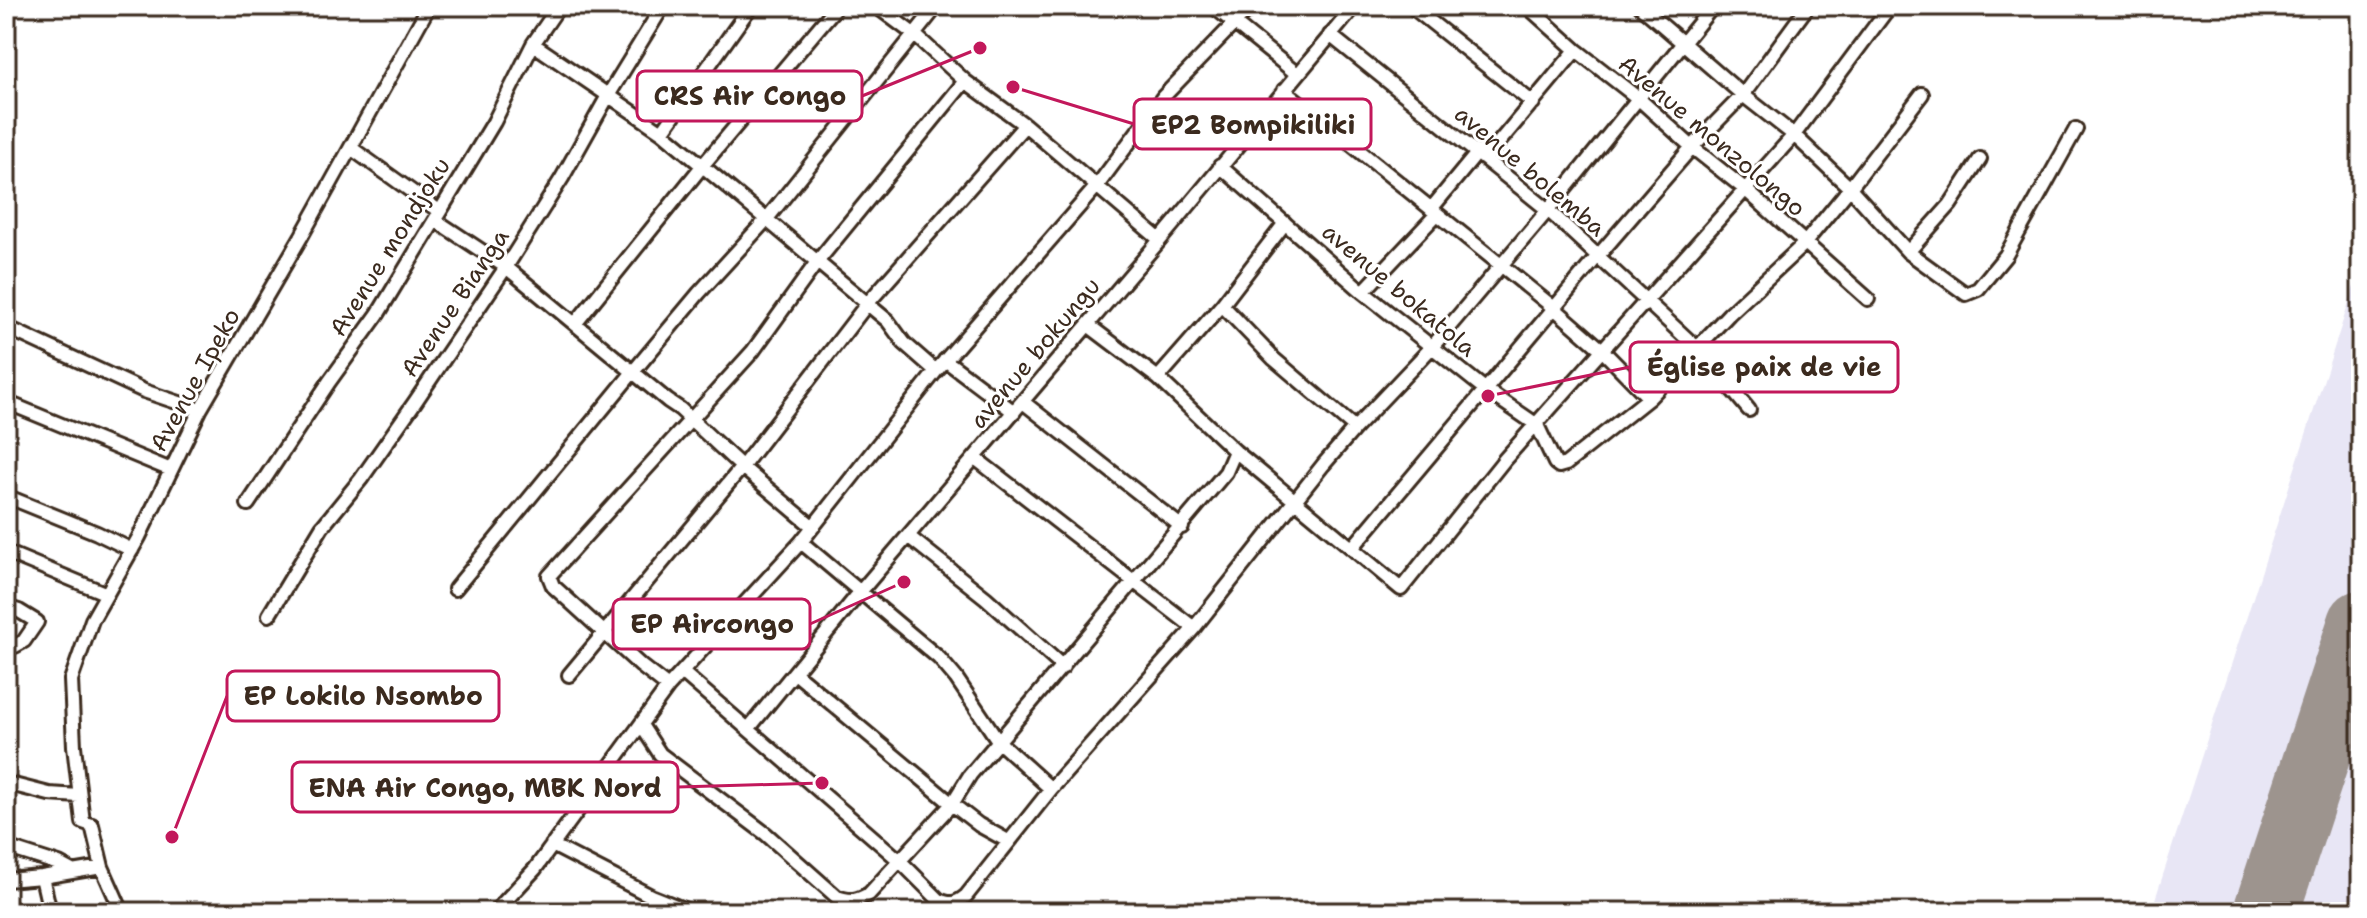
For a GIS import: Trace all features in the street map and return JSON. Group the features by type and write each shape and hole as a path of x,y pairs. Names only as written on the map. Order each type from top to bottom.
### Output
{"street":[{"name":"Avenue Ipeko","path":"122,912 102,867 92,825 83,822 74,746 72,673 92,620 132,550 200,410 429,6"},
{"name":"Avenue mondjoku","path":"248,504 378,314 494,122 533,44 559,6"},
{"name":"Avenue Bianga","path":"269,615 322,527 361,479 506,267 663,6"},
{"path":"662,132 751,6"},
{"path":"575,324 837,6"},
{"path":"876,6 915,35 965,81 1025,125 1160,240"},
{"path":"455,589 699,293 766,220 937,6"},
{"path":"1213,6 1297,74"},
{"path":"495,912 535,869 668,687 801,542 945,360 1097,186 1163,97 1251,6"},
{"name":"avenue bokungu","path":"749,728 860,592 1355,6"},
{"path":"1411,6 1533,103"},
{"name":"Avenue monzolongo","path":"1527,6 1746,190 1868,299"},
{"path":"1640,6 1794,135 1850,188 1908,252 1966,294 1978,289 2006,255 2076,129"},
{"path":"682,672 899,860 939,900 947,904 957,903 966,896 1051,789 1194,628 1355,428 1432,347 1548,210 1713,6"},
{"path":"1353,547 1597,257 1692,147 1743,95 1808,6"},
{"path":"1088,325 1158,378 1235,451 1401,589 1505,459 1794,135 1890,6"},
{"name":"avenue bolemba","path":"1330,35 1548,210 1697,348"},
{"path":"533,44 609,94 703,165 888,321 904,343 936,371"},
{"path":"1363,292 1434,212 1478,152 1490,153 1576,50"},
{"path":"668,687 553,586 549,576 753,351 817,262 965,81"},
{"path":"1284,90 1554,308 1602,350 1649,398"},
{"path":"1537,425 1555,463 1563,466 1649,398 1729,314 1804,244 1922,94"},
{"path":"569,675 742,467 867,304 1025,125"},
{"path":"351,148 506,267 680,409 812,526"},
{"path":"1908,252 1950,205 1980,159"},
{"name":"avenue bokatola","path":"1220,166 1363,292 1486,390 1537,425"},
{"path":"1158,378 1222,305 1285,223"},
{"path":"1222,305 1274,359 1355,428"},
{"path":"6,327 144,391 200,410"},
{"path":"1697,348 1749,410"},
{"path":"945,360 1018,407 1182,527"},
{"path":"6,402 171,470"},
{"path":"641,725 660,754 766,834 837,897 857,901 869,894 952,804 970,775 1182,527 1226,472 1235,451"},
{"path":"975,458 1194,628"},
{"path":"6,496 132,550"},
{"path":"908,536 986,598 1063,667"},
{"path":"801,542 939,658 999,742 1051,789"},
{"path":"6,552 107,594"},
{"path":"6,607 37,622 24,641 15,646 6,645"},
{"path":"795,673 952,804 979,825 1008,841"},
{"path":"6,783 49,794 79,796"},
{"path":"552,845 651,896 691,912"},
{"path":"6,847 72,871"},
{"path":"6,880 102,867"},
{"path":"42,877 50,912"}],"shaded area":[{"path":"2361,265 2361,912 2151,912"}],"runway":[{"path":"2266,912 2361,623"}],"place":[{"name":"CRS Air Congo","path":"980,48"},
{"name":"EP2 Bompikiliki","path":"1013,87"},
{"name":"Église paix de vie","path":"1488,396"},
{"name":"EP Aircongo","path":"904,582"},
{"name":"ENA Air Congo, MBK Nord","path":"822,783"},
{"name":"EP Lokilo Nsombo","path":"172,837"}]}
